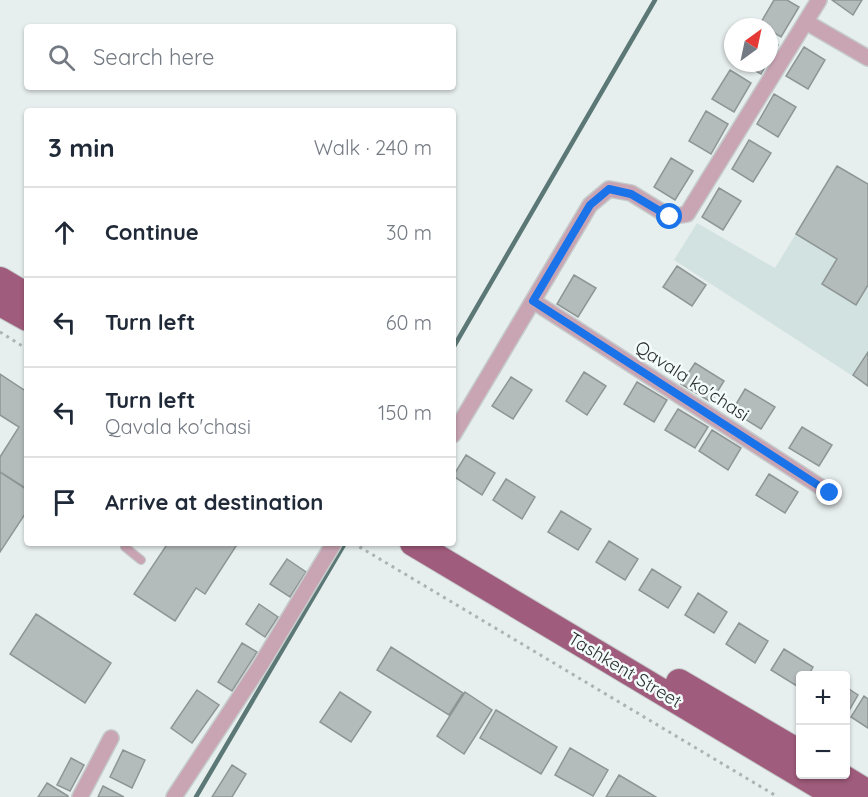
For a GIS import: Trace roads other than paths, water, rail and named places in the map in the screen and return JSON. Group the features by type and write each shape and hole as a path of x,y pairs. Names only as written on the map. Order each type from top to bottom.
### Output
{"highway":[{"path":"0,280 24,294"},
{"path":"0,303 24,316"},
{"name":"Tashkent Street","path":"418,546 838,797"},
{"name":"Tashkent Street","path":"449,546 796,750"},
{"path":"845,779 868,793"}],"street":[{"path":"456,430 590,205 609,189 631,194 670,217 687,214 819,0"},
{"path":"806,22 868,58"},
{"name":"Qavala ko'chasi","path":"533,301 830,493"},
{"path":"174,797 260,666 332,546"},
{"path":"80,797 111,738"}],"lane":[{"path":"126,546 141,560"}],"waterway":[{"path":"456,343 655,0"},
{"path":"196,797 343,546"}]}
